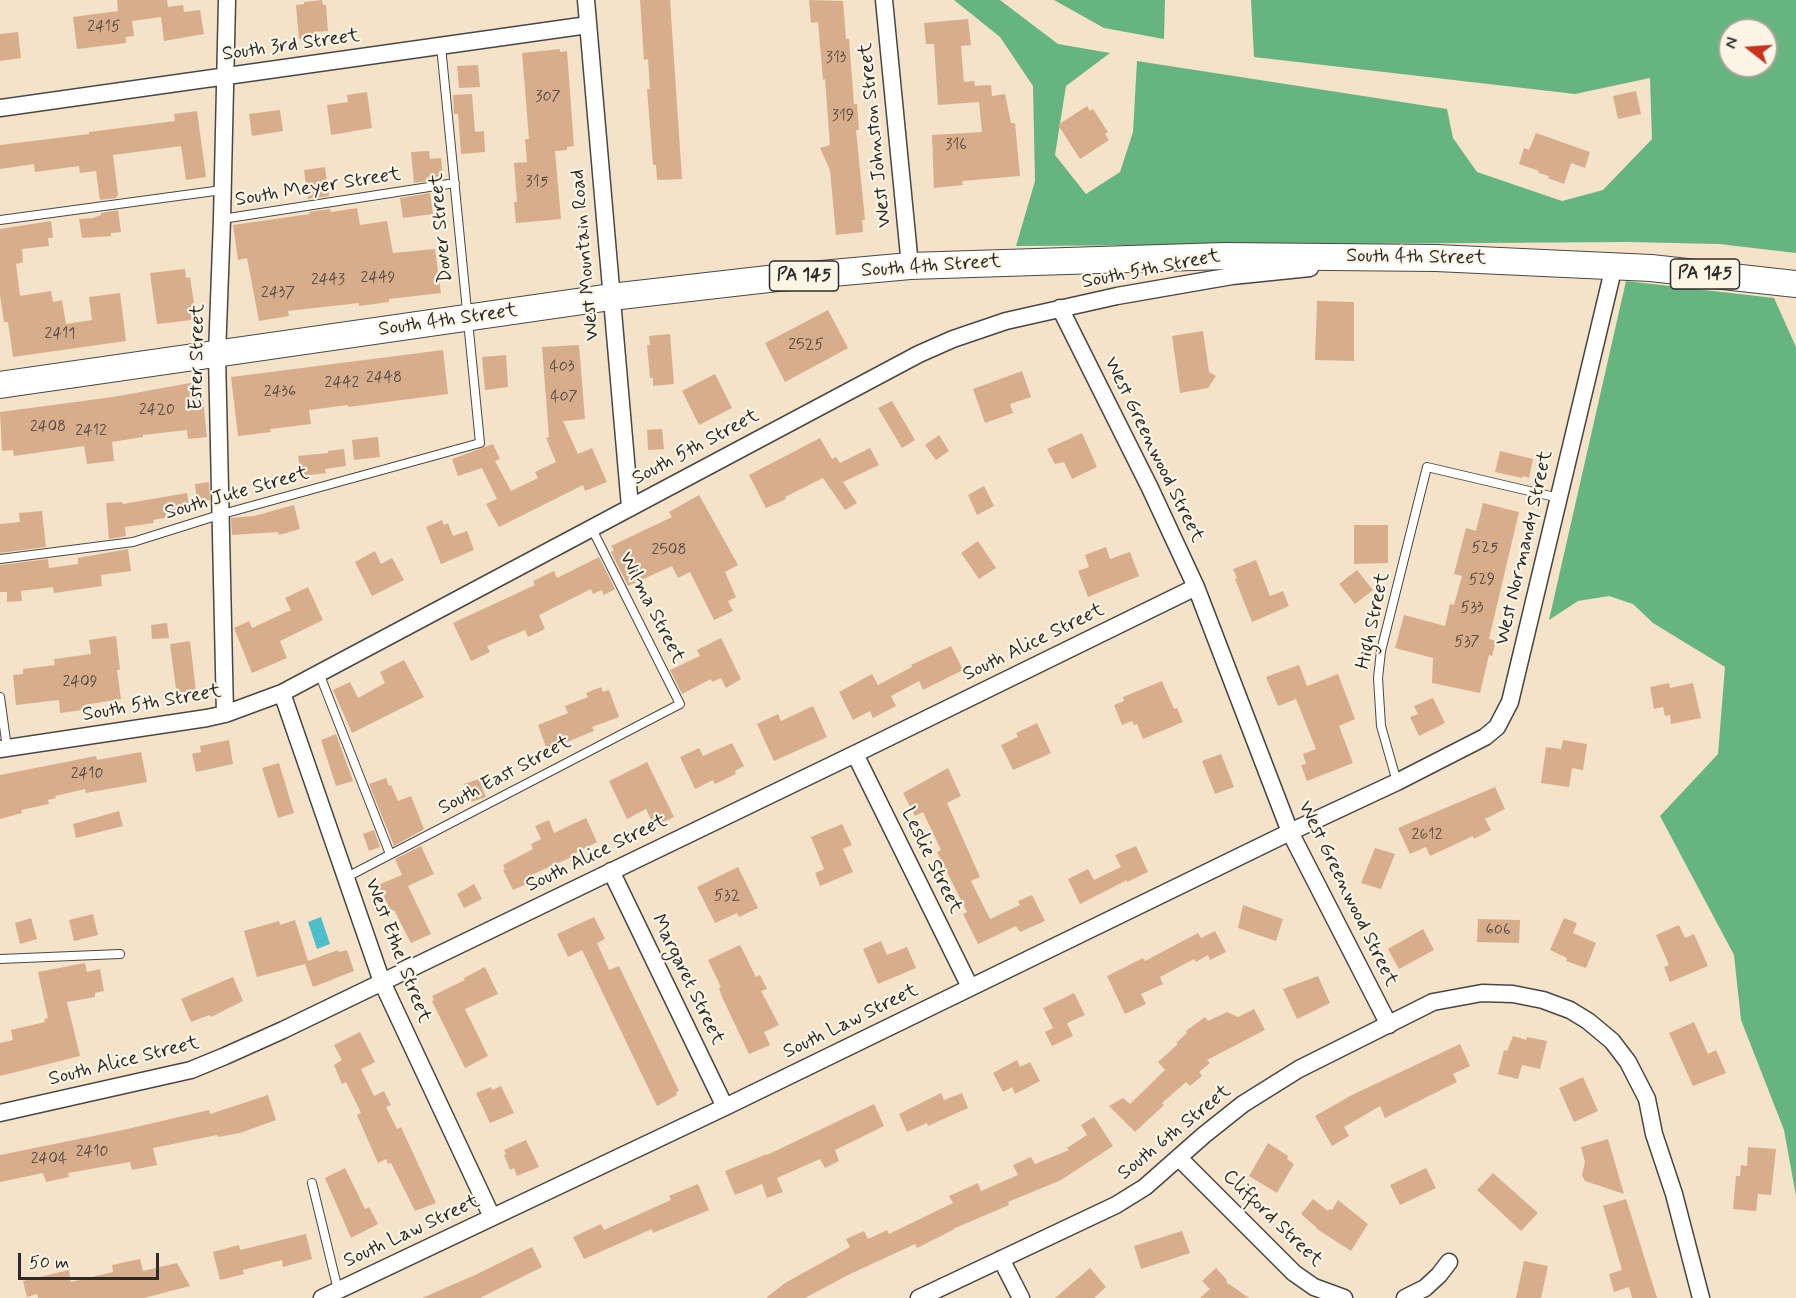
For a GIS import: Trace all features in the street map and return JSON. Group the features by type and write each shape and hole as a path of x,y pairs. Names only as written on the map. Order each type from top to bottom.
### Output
{"main road":[{"name":"South 4th Street","path":"0,385 610,297 910,266 1224,256 1436,258 1614,266 1796,284"}],"street":[{"name":"Ester Street","path":"225,714 217,355 227,0"},
{"name":"West Mountain Road","path":"586,0 630,507"},
{"name":"West Johnston Street","path":"884,0 910,266"},
{"name":"South 3rd Street","path":"0,108 588,25"},
{"name":"South 5th Street","path":"3,749 225,714 282,693 591,527 919,354 953,339 1006,321 1174,285 1289,269 1436,258"},
{"name":"West Normandy Street","path":"1397,783 1485,737 1497,727 1510,702 1614,266"},
{"name":"West Greenwood Street","path":"1060,308 1150,488 1196,587 1290,832 1389,1025"},
{"name":"South Alice Street","path":"0,1113 191,1070 283,1030 1196,587"},
{"name":"West Ethel Street","path":"282,693 382,982 492,1217"},
{"name":"Leslie Street","path":"855,754 970,987"},
{"name":"South Law Street","path":"322,1298 725,1107 1290,832 1397,783"},
{"name":"Margaret Street","path":"611,871 725,1107"},
{"path":"1389,1025 1433,1002 1482,993 1513,994 1544,1000 1570,1010 1588,1021 1612,1041 1629,1062 1647,1099 1654,1134 1674,1194 1701,1298"},
{"name":"South 6th Street","path":"920,1298 1116,1205 1145,1187 1243,1104 1284,1077 1389,1025"},
{"name":"Clifford Street","path":"1179,1158 1293,1273 1314,1287 1344,1298"},
{"path":"1001,1259 1021,1298"},
{"path":"1405,1298 1425,1288 1449,1262"}],"lane":[{"name":"Dover Street","path":"441,46 480,443"},
{"name":"South Meyer Street","path":"222,219 455,183"},
{"name":"South Meyer Street","path":"0,220 222,190"},
{"name":"South Jute Street","path":"0,560 134,542 219,515 480,443"},
{"name":"High Street","path":"1397,783 1381,726 1378,678 1381,651 1427,467 1558,498"},
{"name":"Wilma Street","path":"591,527 680,704"},
{"path":"320,673 390,854"},
{"path":"0,697 3,749"},
{"name":"South East Street","path":"345,878 680,704"},
{"path":"0,959 120,954"},
{"path":"312,1184 339,1290"}],"green space":[{"path":"954,0 1000,0 1058,44 1110,53 1066,86 1055,155 1086,194 1120,172 1133,132 1137,61 1447,109 1453,138 1477,172 1562,201 1603,190 1652,139 1650,78 1575,94 1254,57 1251,0 1796,0 1796,253 1719,244 1628,242 1016,246 1035,181 1033,86 1000,37"},
{"path":"1054,0 1165,0 1164,39 1104,28"},
{"path":"1626,281 1774,298 1796,347 1796,1196 1784,1130 1741,1020 1734,955 1660,816 1718,754 1725,667 1653,623 1633,604 1609,596 1578,601 1549,620"}],"water":[{"path":"321,917 330,944 317,949 308,922"}],"building":[{"path":"117,0 167,0 168,7 183,5 184,12 200,10 204,34 164,41 161,17 132,21 134,36 126,37 126,43 77,49 73,17 118,11"},
{"path":"322,0 323,5 326,5 328,31 314,32 315,37 299,39 296,5"},
{"path":"640,0 670,0 682,179 657,180 656,165 653,165 647,89 650,89 648,59 644,60"},
{"path":"809,0 843,1 846,39 849,39 854,104 857,104 859,130 856,130 865,220 862,220 863,232 836,235 830,170 820,148 830,145 825,79 823,80 818,22 811,23"},
{"path":"968,19 971,45 961,46 964,82 974,81 975,86 991,85 992,96 1005,94 1011,123 1015,123 1020,176 962,181 963,185 934,188 932,135 982,132 979,102 938,105 934,44 926,44 924,23"},
{"path":"18,32 21,58 0,61 0,34"},
{"path":"560,49 560,52 567,51 574,146 567,147 567,150 555,151 561,219 516,223 514,163 527,162 525,139 529,139 522,53"},
{"path":"478,65 480,87 459,88 457,66"},
{"path":"1636,91 1641,114 1618,119 1613,96"},
{"path":"367,92 372,128 331,135 327,105 348,102 347,95"},
{"path":"472,94 475,132 484,131 485,152 461,154 458,114 454,114 453,95"},
{"path":"1087,106 1090,111 1093,109 1108,132 1105,134 1109,140 1080,159 1058,125"},
{"path":"280,110 283,131 252,136 249,114"},
{"path":"197,111 206,177 186,180 181,146 113,155 118,195 116,198 100,200 96,171 80,173 79,166 35,172 34,164 0,169 0,145 175,121 174,114"},
{"path":"1536,133 1590,152 1585,168 1571,163 1564,184 1519,164 1524,148 1529,150"},
{"path":"429,151 430,159 441,158 443,177 428,178 428,181 414,183 411,152"},
{"path":"325,167 329,196 308,199 304,170"},
{"path":"430,193 433,214 403,218 400,198"},
{"path":"357,208 360,225 387,221 393,253 435,249 441,293 389,299 389,302 359,306 359,303 288,311 289,316 259,321 247,258 238,260 233,225 330,209 331,212"},
{"path":"118,210 121,232 111,233 111,236 82,238 79,219 93,218 101,213"},
{"path":"51,221 53,238 48,238 49,246 22,249 23,262 16,264 20,296 51,291 53,302 62,300 66,324 92,320 89,297 120,293 126,341 13,357 8,322 4,322 0,295 0,229"},
{"path":"185,269 186,278 190,277 195,310 190,310 192,320 157,324 150,273"},
{"path":"1317,301 1354,302 1354,361 1315,360"},
{"path":"828,310 848,348 785,382 765,343"},
{"path":"1203,331 1209,372 1216,376 1208,388 1180,393 1172,336"},
{"path":"670,334 674,384 653,386 653,378 650,378 647,345 650,345 649,336"},
{"path":"579,345 585,419 563,421 578,454 592,448 607,482 585,491 583,485 499,527 486,504 497,499 482,468 458,476 452,459 493,444 500,459 495,461 511,491 538,478 535,472 556,462 546,438 549,437 542,347"},
{"path":"443,350 448,394 309,410 311,424 238,436 231,377"},
{"path":"506,355 508,387 485,390 482,357"},
{"path":"1022,371 1031,397 1010,404 1013,413 985,423 973,389"},
{"path":"715,374 732,408 699,425 682,391"},
{"path":"201,381 207,437 188,439 187,430 143,435 143,437 112,442 114,461 87,464 84,446 14,456 13,450 2,451 0,412 113,397"},
{"path":"892,401 915,440 902,448 878,408"},
{"path":"662,429 664,449 648,450 647,430"},
{"path":"1082,433 1097,467 1072,479 1064,462 1055,464 1047,449"},
{"path":"939,435 949,451 936,460 925,445"},
{"path":"378,437 380,457 354,460 352,440"},
{"path":"820,438 832,459 836,457 840,463 870,448 879,465 843,482 857,503 845,510 823,478 766,508 749,475"},
{"path":"344,449 346,466 325,469 326,473 301,476 298,456"},
{"path":"1500,451 1533,459 1529,478 1495,472"},
{"path":"209,482 210,500 197,502 195,484"},
{"path":"984,486 994,506 977,515 968,495"},
{"path":"187,493 190,512 153,520 154,523 125,527 126,536 109,539 106,503 122,502 123,504"},
{"path":"699,495 738,565 725,572 736,597 728,601 733,611 714,620 690,572 678,578 672,566 628,586 611,552 614,550 611,546 672,517 669,512"},
{"path":"1483,503 1519,512 1489,639 1496,641 1492,656 1489,655 1480,693 1432,683 1433,658 1395,648 1404,615 1445,626 1450,604 1454,605 1462,576 1454,574 1466,528 1476,531"},
{"path":"294,505 300,529 279,535 278,532 232,535 231,518 254,516"},
{"path":"42,511 46,547 0,553 0,524 20,522 19,513"},
{"path":"442,520 444,525 448,523 453,536 467,531 474,550 441,564 426,527"},
{"path":"1354,525 1388,525 1388,563 1354,564"},
{"path":"978,541 996,568 979,579 961,553"},
{"path":"1106,547 1110,559 1130,552 1139,576 1088,597 1078,571 1089,567 1085,555"},
{"path":"128,549 131,571 101,575 102,586 54,593 53,587 21,591 22,601 7,602 7,592 0,592 0,565 48,559 49,568 78,564 78,558"},
{"path":"375,551 381,564 392,558 404,580 372,596 355,562"},
{"path":"599,557 615,589 604,595 602,590 593,594 591,589 539,615 545,629 528,637 525,630 487,646 490,652 471,661 453,623 535,585 533,581 554,571 557,578"},
{"path":"1256,560 1270,596 1283,591 1289,606 1252,622 1233,569"},
{"path":"1357,570 1373,590 1355,604 1339,584"},
{"path":"308,587 323,620 280,641 287,658 252,673 234,628 249,621 252,628 291,610 285,598"},
{"path":"167,623 169,638 152,639 151,625"},
{"path":"116,636 121,699 90,704 90,709 60,713 59,700 16,705 13,675 23,674 23,669 55,665 54,659 91,654 89,640"},
{"path":"721,638 741,679 726,688 721,678 712,682 711,679 682,694 670,670 700,656 697,650"},
{"path":"190,641 196,691 178,693 170,644"},
{"path":"951,646 963,670 923,690 919,681 891,696 896,706 873,718 870,711 853,720 839,692 872,674 878,685 912,667 911,665"},
{"path":"404,660 424,697 352,733 333,690 350,682 358,698 385,683 380,672"},
{"path":"1299,665 1307,686 1338,674 1355,719 1339,726 1353,763 1307,781 1301,765 1306,764 1303,754 1316,749 1296,699 1278,706 1266,677"},
{"path":"1162,681 1174,709 1177,708 1183,722 1143,739 1137,724 1134,725 1132,721 1122,725 1114,705 1124,701 1123,697"},
{"path":"1669,683 1670,688 1693,683 1701,718 1671,724 1670,715 1665,716 1663,707 1654,709 1650,687"},
{"path":"601,687 603,692 609,690 619,717 592,727 594,731 547,750 538,725 568,713 565,706 588,697 586,693"},
{"path":"1433,698 1445,723 1419,736 1410,717 1418,714 1414,706"},
{"path":"813,706 827,737 774,761 757,724 778,714 781,721"},
{"path":"1037,723 1051,753 1013,770 1001,745 1018,737 1016,733"},
{"path":"336,734 353,781 336,786 321,740"},
{"path":"229,740 233,764 196,772 192,754 201,752 200,746"},
{"path":"1563,740 1587,744 1583,770 1572,768 1569,787 1541,783 1546,747 1561,749"},
{"path":"732,743 744,766 735,771 736,774 715,784 713,780 695,789 680,757 699,748 703,756"},
{"path":"141,752 147,782 86,793 85,789 55,796 56,798 48,800 49,804 21,810 22,813 0,819 0,775 96,756 97,760"},
{"path":"1221,754 1234,787 1215,794 1202,761"},
{"path":"647,762 674,817 654,826 646,809 627,819 609,781"},
{"path":"279,763 294,813 278,818 262,768"},
{"path":"948,768 961,796 947,803 980,877 971,881 990,919 1020,905 1018,901 1032,895 1045,921 1020,932 1016,926 978,944 963,914 967,912 937,852 941,850 923,812 915,816 903,793"},
{"path":"386,778 398,801 411,796 424,829 394,846 369,784"},
{"path":"479,779 486,797 471,802 464,784"},
{"path":"1495,787 1505,809 1485,819 1491,830 1430,856 1426,847 1410,854 1398,828"},
{"path":"119,811 123,826 76,838 73,824"},
{"path":"586,818 597,842 573,854 574,856 531,875 534,881 513,890 503,870 505,869 503,865 533,849 531,844 541,839 535,826 549,820 554,833"},
{"path":"842,824 852,845 843,849 853,872 820,886 815,873 824,869 811,837"},
{"path":"374,830 380,847 369,851 363,834"},
{"path":"421,846 434,874 408,886 431,934 411,943 378,885 402,875 395,859"},
{"path":"1136,846 1148,872 1080,904 1068,879 1088,869 1094,880 1121,867 1115,855"},
{"path":"1375,848 1395,854 1381,889 1361,883"},
{"path":"738,867 758,908 739,917 737,913 715,923 697,887"},
{"path":"474,884 482,899 464,908 457,894"},
{"path":"1243,905 1283,919 1276,941 1238,928"},
{"path":"93,914 98,935 74,941 69,920"},
{"path":"594,917 605,939 597,943 609,970 619,966 679,1091 676,1092 677,1095 657,1106 582,950 568,957 557,934"},
{"path":"31,918 37,939 20,944 15,923"},
{"path":"1564,918 1577,923 1573,933 1596,943 1586,968 1566,961 1567,958 1550,950"},
{"path":"1478,919 1520,920 1519,943 1477,942"},
{"path":"295,920 308,961 338,950 339,952 347,950 354,971 313,987 305,964 257,977 244,931 279,921 280,925"},
{"path":"1679,925 1685,938 1694,934 1708,966 1670,982 1664,967 1669,965 1656,935"},
{"path":"1423,929 1434,950 1399,969 1388,949"},
{"path":"1215,931 1226,952 1210,960 1208,955 1196,962 1194,959 1160,977 1163,984 1141,994 1146,1004 1125,1014 1107,976 1143,958 1145,961 1198,933 1201,938"},
{"path":"881,941 887,955 907,947 916,968 878,984 863,949"},
{"path":"740,945 756,977 760,975 767,989 761,991 779,1025 764,1032 770,1045 749,1054 722,997 719,988 721,987 708,960"},
{"path":"85,963 87,972 100,969 104,991 95,993 95,997 67,1002 80,1056 0,1076 0,1043 13,1040 11,1030 45,1022 44,1019 48,1018 38,972"},
{"path":"485,967 498,994 465,1009 488,1056 465,1068 432,1001 434,1000 432,996 465,980 464,978"},
{"path":"1318,976 1330,1003 1297,1019 1283,989"},
{"path":"233,977 243,1001 211,1017 209,1015 191,1022 181,999"},
{"path":"1074,993 1085,1015 1067,1023 1073,1036 1052,1046 1045,1032 1053,1028 1043,1008"},
{"path":"1254,1009 1265,1030 1207,1060 1210,1063 1199,1072 1202,1076 1190,1086 1186,1082 1162,1103 1164,1105 1135,1132 1109,1106 1123,1098 1130,1104 1165,1070 1158,1062 1178,1044 1176,1043 1187,1033 1186,1031 1205,1017 1208,1021 1227,1012 1238,1017"},
{"path":"1694,1022 1708,1054 1716,1050 1726,1073 1693,1086 1669,1033"},
{"path":"360,1032 375,1062 361,1069 374,1096 384,1091 391,1105 386,1107 397,1129 401,1127 436,1203 415,1211 391,1163 388,1164 386,1159 378,1163 357,1115 361,1113 346,1082 342,1084 334,1065 342,1060 334,1045"},
{"path":"1513,1036 1526,1040 1527,1037 1547,1041 1540,1069 1522,1065 1518,1079 1498,1074 1504,1050 1507,1051"},
{"path":"1460,1044 1470,1066 1453,1074 1457,1082 1385,1118 1380,1106 1344,1127 1349,1136 1332,1146 1315,1116 1352,1095"},
{"path":"1017,1060 1020,1067 1030,1062 1040,1081 1015,1094 1012,1087 1003,1092 993,1073"},
{"path":"1583,1077 1598,1111 1574,1122 1559,1088"},
{"path":"501,1086 514,1113 490,1123 476,1093"},
{"path":"941,1093 944,1100 962,1093 968,1108 928,1126 927,1123 907,1132 899,1114"},
{"path":"268,1095 276,1120 240,1133 218,1137 217,1135 153,1148 157,1165 132,1170 130,1162 68,1173 69,1177 46,1182 43,1173 0,1182 0,1155 209,1110 210,1114"},
{"path":"874,1104 884,1126 835,1150 839,1161 825,1168 820,1159 777,1178 783,1192 767,1198 762,1184 735,1195 725,1171 767,1155"},
{"path":"1094,1117 1113,1146 1061,1180 1008,1202 1009,1205 953,1229 917,1248 915,1244 805,1298 766,1298 785,1283 850,1247 846,1239 864,1231 868,1239 887,1230 889,1234 953,1203 949,1196 978,1183 981,1191 1018,1175 1013,1165 1031,1157 1035,1164 1069,1150 1067,1148 1087,1135 1081,1125"},
{"path":"1608,1139 1624,1194 1585,1181 1582,1175 1585,1162 1581,1147"},
{"path":"526,1140 539,1167 517,1176 514,1168 510,1170 504,1150"},
{"path":"1268,1143 1288,1156 1287,1159 1294,1164 1277,1193 1249,1176"},
{"path":"1748,1147 1776,1149 1771,1195 1758,1194 1756,1211 1733,1209 1736,1176 1740,1176 1741,1165 1747,1166"},
{"path":"345,1168 365,1209 369,1207 378,1224 351,1238 325,1178"},
{"path":"1426,1168 1436,1188 1400,1205 1390,1185"},
{"path":"1493,1173 1538,1213 1521,1231 1477,1190"},
{"path":"698,1184 709,1210 653,1233 652,1229 584,1259 573,1237 601,1224 604,1230 671,1200 669,1196"},
{"path":"1313,1199 1328,1211 1332,1210 1338,1200 1368,1224 1351,1251 1317,1229 1301,1214"},
{"path":"1626,1199 1657,1298 1632,1298 1629,1287 1614,1292 1609,1274 1622,1270 1603,1206"},
{"path":"1182,1231 1190,1253 1141,1269 1134,1246"},
{"path":"306,1234 312,1259 283,1267 282,1260 243,1270 244,1274 220,1280 213,1252 239,1245 240,1250"},
{"path":"532,1247 542,1267 480,1298 422,1298 475,1275"},
{"path":"140,1259 143,1271 177,1263 190,1286 144,1298 38,1298 37,1294 27,1297 23,1281 69,1270 71,1282 113,1272 112,1265"},
{"path":"1524,1261 1548,1266 1541,1298 1516,1298"},
{"path":"1090,1268 1106,1287 1094,1298 1055,1298"},
{"path":"1216,1268 1227,1280 1226,1282 1249,1298 1200,1298 1210,1289 1202,1281"}]}
